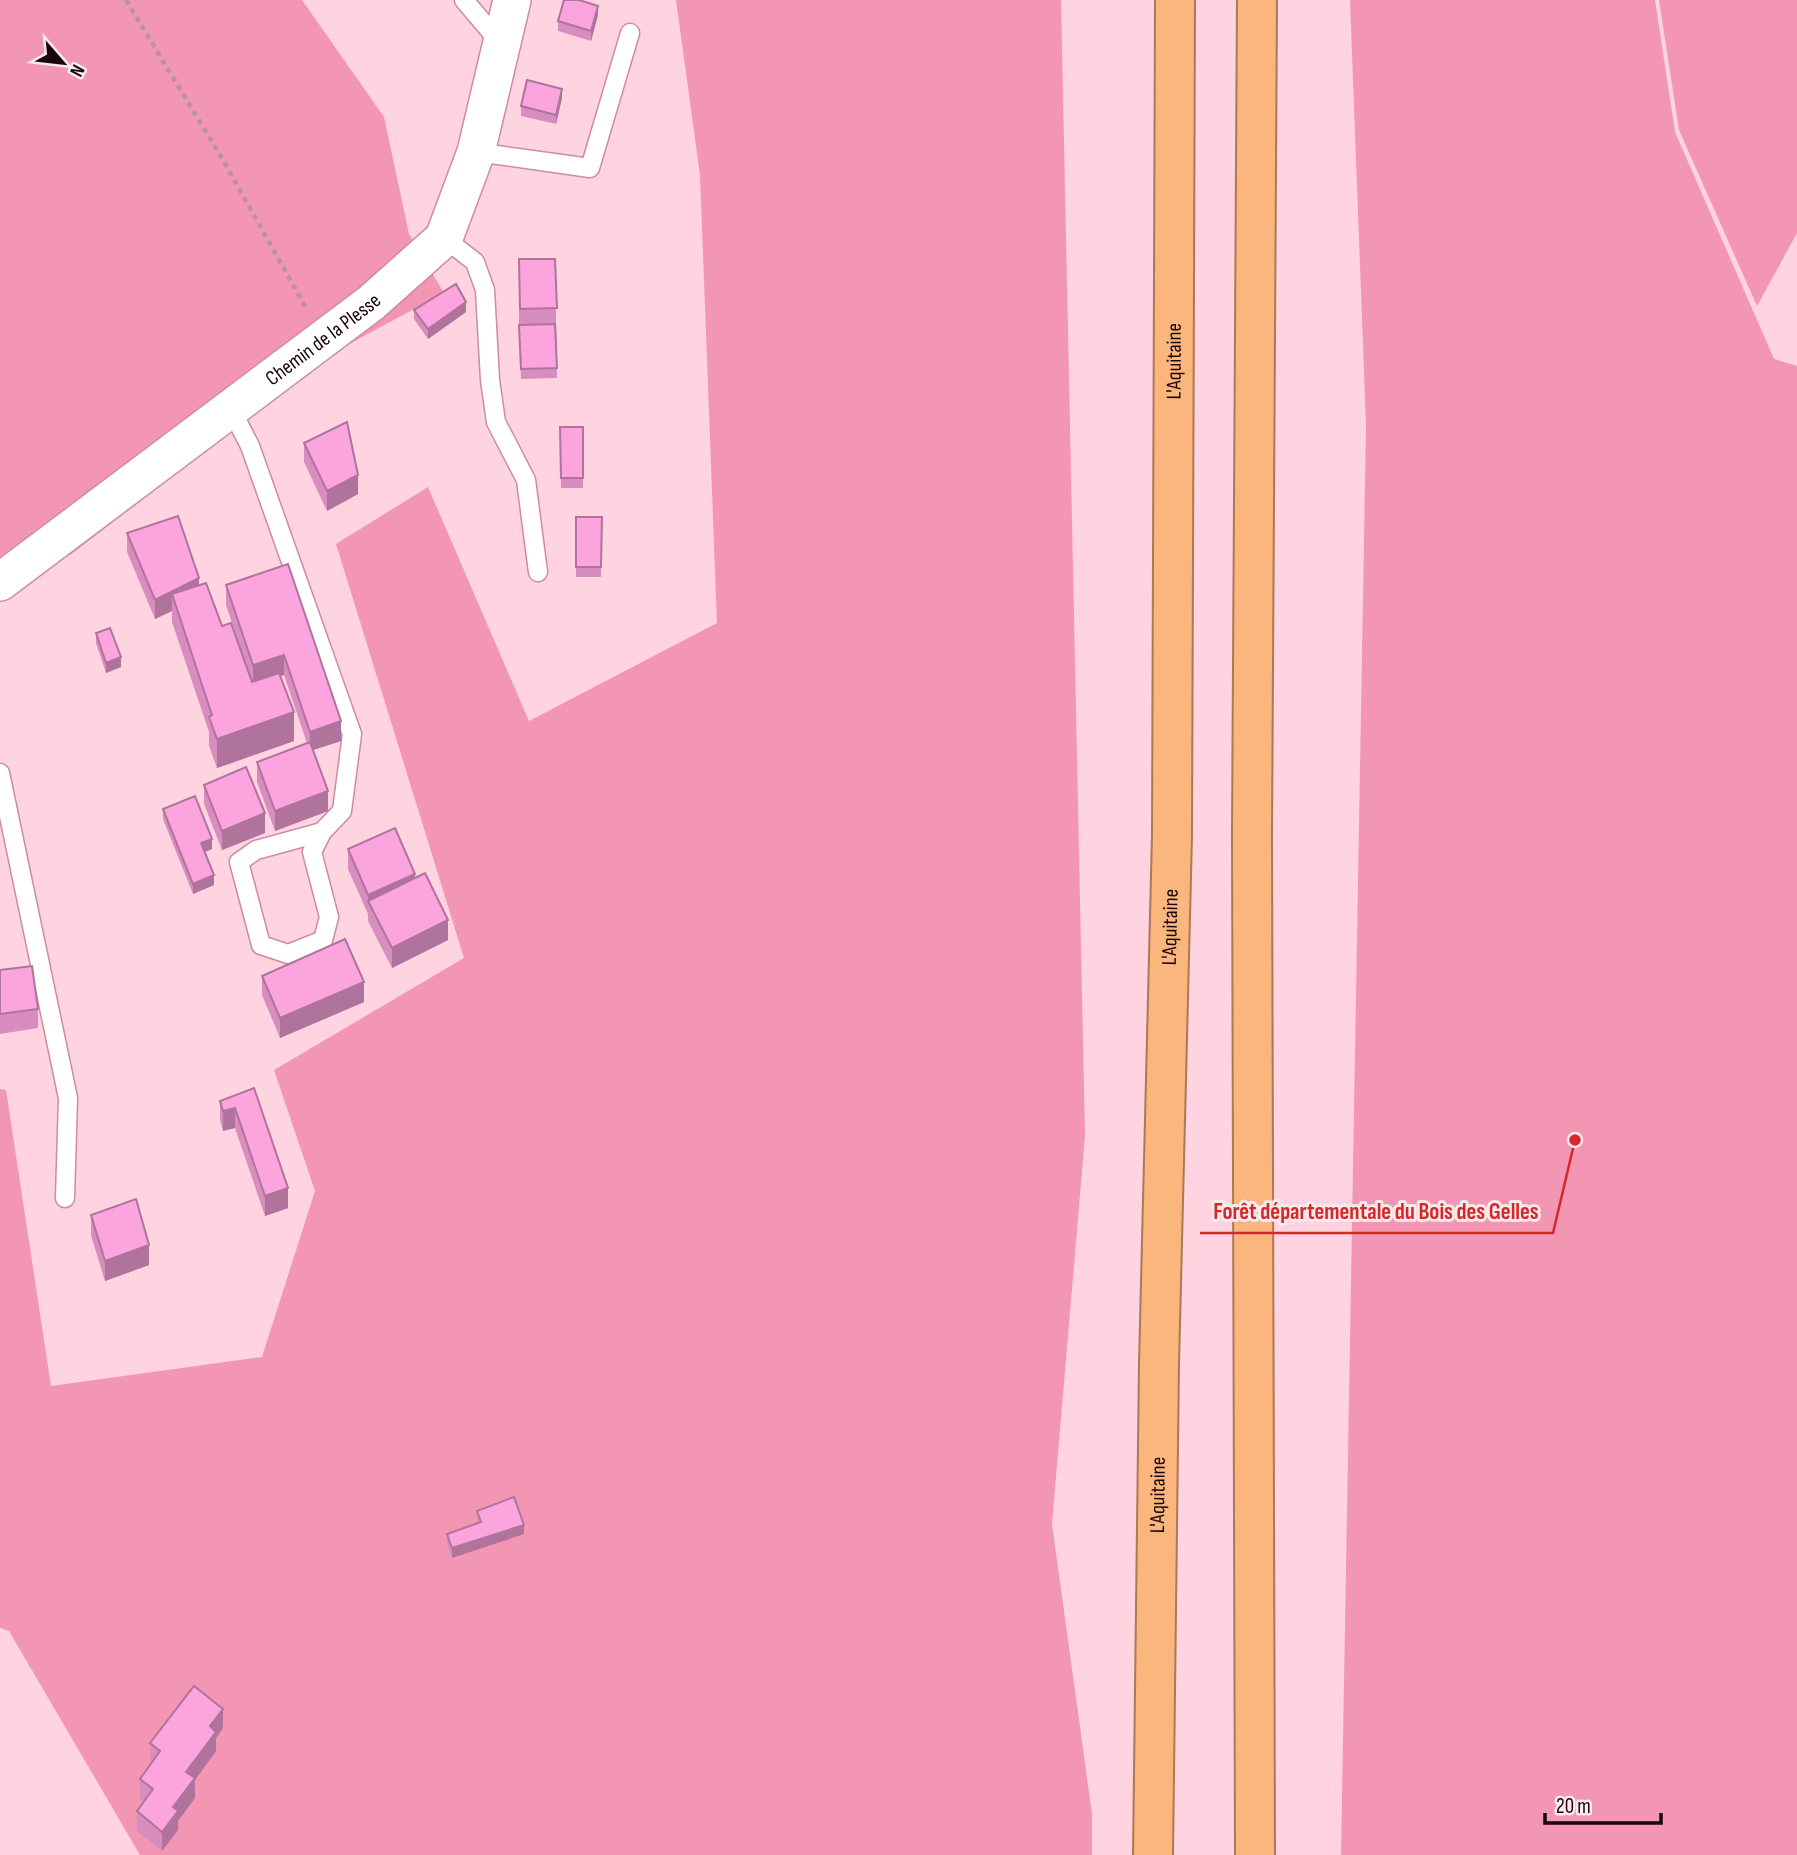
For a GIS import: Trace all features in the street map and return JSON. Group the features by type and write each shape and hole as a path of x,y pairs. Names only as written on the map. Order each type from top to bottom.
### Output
{"highway":[{"name":"L'Aquitaine","path":"1153,1855 1159,1364 1172,821 1175,0"},
{"path":"1255,1855 1252,834 1257,0"}],"street":[{"name":"Chemin de la Plesse","path":"0,582 371,303 444,238 476,152 512,0"}],"lane":[{"path":"464,0 502,45"},
{"path":"476,152 590,167 630,33"},
{"path":"444,238 475,262 485,290 490,380 496,422 526,480 538,572"},
{"path":"231,408 250,446 352,734 342,811 323,832 312,852 329,917 323,940 288,954 261,945 239,862 256,850 323,832"},
{"path":"0,773 68,1098 65,1198"}],"path":[{"path":"126,0 223,160 324,339"}],"shaded area":[{"path":"0,0 302,0 384,117 409,234 444,293 336,351 70,555 0,564"},
{"path":"676,0 1061,0 1085,1136 1052,1524 1092,1814 1092,1855 140,1855 9,1631 0,1628 0,1089 6,1090 51,1386 262,1357 315,1191 274,1070 464,958 336,544 428,487 529,721 717,623 700,175"},
{"path":"1350,0 1655,0 1675,132 1774,359 1797,366 1797,1855 1341,1855 1366,425"},
{"path":"1659,0 1797,0 1797,233 1757,306 1679,130"}],"building":[{"path":"564,0 579,0 598,6 591,31 558,21"},
{"path":"527,80 562,89 556,115 521,106"},
{"path":"519,259 555,259 557,308 520,309"},
{"path":"456,284 466,302 428,329 414,310"},
{"path":"555,324 557,368 521,369 519,325"},
{"path":"347,422 358,475 327,491 304,443"},
{"path":"560,427 583,427 583,478 561,478"},
{"path":"178,516 199,578 155,600 127,533"},
{"path":"576,517 602,517 601,567 576,567"},
{"path":"288,564 341,721 310,732 284,655 253,665 226,585"},
{"path":"206,583 222,626 231,623 252,682 279,673 294,712 217,739 209,717 212,715 172,594"},
{"path":"110,628 121,657 106,663 96,633"},
{"path":"310,742 328,791 275,811 257,762"},
{"path":"246,767 265,813 222,831 204,785"},
{"path":"195,796 212,839 201,843 214,875 193,884 163,809"},
{"path":"395,828 415,874 368,895 348,849"},
{"path":"425,873 448,920 392,948 368,901"},
{"path":"345,939 364,982 280,1018 262,976"},
{"path":"32,966 38,1009 0,1014 0,970"},
{"path":"254,1088 288,1188 265,1196 235,1108 223,1111 220,1101"},
{"path":"136,1199 149,1245 105,1261 91,1215"},
{"path":"514,1497 524,1525 452,1548 447,1534 481,1522 477,1511"},
{"path":"194,1686 223,1709 210,1726 216,1732 186,1772 195,1778 173,1807 178,1811 162,1832 137,1811 153,1789 140,1779 160,1751 150,1743"}],"place":[{"name":"Forêt départementale du Bois des Gelles","path":"1575,1140"}]}
